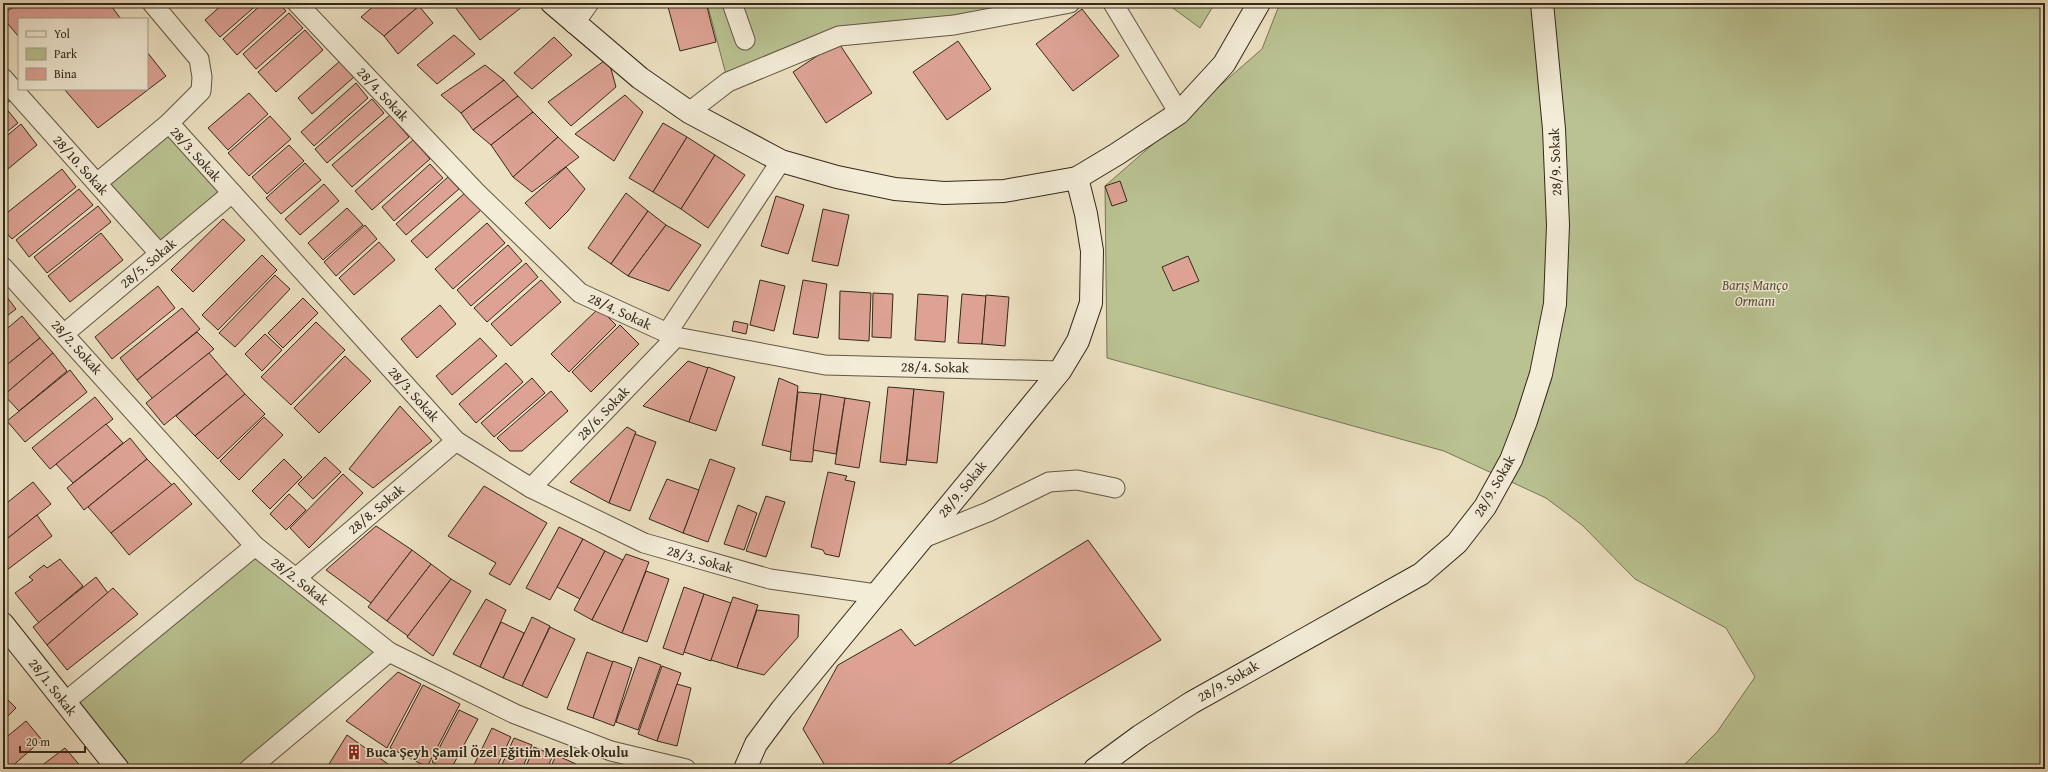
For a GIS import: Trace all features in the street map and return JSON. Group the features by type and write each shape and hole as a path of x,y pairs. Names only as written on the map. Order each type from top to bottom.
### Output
{"street":[{"name":"28/3. Sokak","path":"152,3 198,59 202,76 201,91 169,123 456,441 531,488 644,543 770,578 876,594"},
{"name":"28/4. Sokak","path":"297,3 476,192 580,293 672,335 825,365 1060,371"},
{"path":"552,3 574,24 640,78 688,112 781,161 837,178 895,189 944,193 1004,191 1077,178 1117,154 1179,113 1224,64 1259,3"},
{"path":"574,24 589,3"},
{"path":"732,3 744,40"},
{"path":"688,112 728,82 839,36 954,25 1070,3"},
{"path":"1113,3 1179,113"},
{"name":"28/9. Sokak","path":"1095,769 1140,736 1191,703 1420,574 1457,543 1486,507 1511,460 1528,414 1541,374 1555,304 1558,225 1554,129 1542,3"},
{"name":"28/10. Sokak","path":"3,78 159,253"},
{"path":"97,183 169,123"},
{"name":"28/6. Sokak","path":"531,488 672,335 781,161"},
{"name":"28/9. Sokak","path":"745,769 756,744 782,709 1060,371 1078,341 1091,303 1092,251 1086,214 1077,178"},
{"name":"28/5. Sokak","path":"65,333 232,193"},
{"name":"28/2. Sokak","path":"3,267 65,333 255,546 389,652 515,714 611,752 686,769"},
{"name":"28/8. Sokak","path":"296,578 456,441"},
{"path":"921,539 988,512 1049,482 1077,480 1115,488"},
{"path":"65,702 255,546"},
{"name":"28/1. Sokak","path":"5,630 118,769"},
{"path":"249,769 389,652"}],"green space":[{"path":"707,3 1070,3 839,36 728,82"},
{"path":"1166,3 1215,3 1200,28"},
{"name":"Barış Manço Ormanı","path":"1280,3 2045,3 2045,769 1680,769 1717,732 1755,677 1726,628 1635,579 1582,525 1546,498 1444,451 1107,358 1105,186 1262,49"},
{"path":"169,123 232,193 159,253 97,183"},
{"path":"255,546 389,652 249,769 118,769 65,702"}],"building":[{"path":"21,3 109,3 120,18 18,18 18,36 3,18 3,13"},
{"path":"224,3 259,3 220,37 205,20"},
{"path":"263,3 278,3 286,11 237,55 223,39"},
{"path":"377,3 417,3 419,6 384,36 361,17"},
{"path":"452,3 527,3 480,40"},
{"path":"667,3 706,3 716,42 680,51"},
{"path":"419,6 433,23 398,54 384,36"},
{"path":"1082,9 1119,56 1073,91 1036,44"},
{"path":"289,13 303,28 256,69 243,54"},
{"path":"305,30 323,50 276,92 258,72"},
{"path":"454,35 475,54 437,84 417,65"},
{"path":"554,37 572,55 532,89 514,73"},
{"path":"958,41 991,89 947,120 913,72"},
{"path":"838,42 872,93 826,123 793,72"},
{"path":"148,53 166,76 148,90"},
{"path":"608,58 616,87 571,126 548,102"},
{"path":"340,61 354,77 312,114 298,98"},
{"path":"485,65 504,80 461,113 441,95"},
{"path":"504,80 518,96 473,130 461,113"},
{"path":"356,83 368,98 314,146 301,132"},
{"path":"3,90 11,100 3,106"},
{"path":"65,90 148,90 98,128"},
{"path":"249,93 268,114 228,150 208,128"},
{"path":"625,95 643,112 614,161 575,134"},
{"path":"518,96 533,112 491,145 473,130"},
{"path":"372,99 384,113 327,163 315,149"},
{"path":"5,107 18,123 3,135 3,109"},
{"path":"533,112 558,137 513,177 491,145"},
{"path":"390,115 409,137 352,187 332,165"},
{"path":"270,116 291,139 249,176 228,153"},
{"path":"663,123 687,137 653,192 629,178"},
{"path":"21,124 37,145 3,173 3,139"},
{"path":"558,137 579,157 532,192 513,177"},
{"path":"687,137 715,155 681,209 653,192"},
{"path":"413,140 430,159 372,210 355,191"},
{"path":"289,145 304,161 267,194 252,177"},
{"path":"715,155 745,175 708,228 681,209"},
{"path":"305,163 321,180 281,214 266,198"},
{"path":"430,164 443,178 394,221 382,207"},
{"path":"566,167 585,189 568,211 550,229 525,203"},
{"path":"62,169 76,187 12,239 3,229 3,216"},
{"path":"448,177 459,189 406,235 396,224"},
{"path":"1120,181 1127,201 1112,206 1105,186"},
{"path":"324,184 339,201 300,235 285,219"},
{"path":"79,189 93,205 29,257 16,240"},
{"path":"466,192 481,210 427,258 411,241"},
{"path":"626,193 648,211 611,264 588,248"},
{"path":"776,196 804,205 788,254 761,246"},
{"path":"98,206 111,222 47,273 34,257"},
{"path":"347,208 363,225 323,260 308,243"},
{"path":"823,209 849,215 838,266 812,261"},
{"path":"648,211 666,225 628,276 611,264"},
{"path":"223,219 245,240 193,292 171,270"},
{"path":"487,223 505,243 453,289 435,269"},
{"path":"365,225 377,239 336,276 324,262"},
{"path":"666,225 701,245 669,291 628,276"},
{"path":"101,233 123,260 70,302 48,276"},
{"path":"379,242 395,260 354,295 339,278"},
{"path":"508,245 522,261 471,306 457,290"},
{"path":"262,255 277,270 218,330 202,315"},
{"path":"1188,256 1199,281 1173,291 1162,267"},
{"path":"526,263 538,277 487,322 474,308"},
{"path":"275,275 290,289 235,347 219,333"},
{"path":"541,280 561,302 511,346 491,324"},
{"path":"760,280 785,286 774,331 750,325"},
{"path":"803,280 827,284 818,338 793,334"},
{"path":"158,286 175,308 112,359 95,337"},
{"path":"840,291 871,293 869,341 839,339"},
{"path":"3,292 16,309 3,319"},
{"path":"873,293 893,294 891,338 872,337"},
{"path":"918,294 948,296 945,342 915,340"},
{"path":"962,294 986,296 982,344 958,343"},
{"path":"986,295 1009,297 1005,346 982,344"},
{"path":"303,298 318,313 283,348 268,333"},
{"path":"440,305 456,324 417,358 401,339"},
{"path":"182,308 200,329 137,380 120,358"},
{"path":"599,308 616,325 569,372 551,354"},
{"path":"22,316 40,338 3,368 3,332"},
{"path":"734,321 748,324 746,334 732,331"},
{"path":"316,322 345,350 291,405 261,377"},
{"path":"620,325 639,344 591,392 572,372"},
{"path":"197,332 214,349 153,399 137,380"},
{"path":"265,334 282,350 262,371 245,354"},
{"path":"40,338 53,353 3,396 3,368"},
{"path":"480,338 497,356 452,395 436,376"},
{"path":"53,353 67,371 19,411 4,395"},
{"path":"209,353 227,374 164,425 146,403"},
{"path":"345,356 371,381 319,433 294,408"},
{"path":"688,361 708,368 689,422 643,406"},
{"path":"506,363 523,382 476,423 459,404"},
{"path":"708,367 735,377 716,431 689,422"},
{"path":"70,370 87,392 25,442 7,421"},
{"path":"227,374 245,394 195,436 176,416"},
{"path":"532,378 545,393 494,437 481,423"},
{"path":"779,378 798,386 791,452 762,445"},
{"path":"888,387 914,389 906,465 880,462"},
{"path":"914,389 944,392 937,463 907,460"},
{"path":"551,391 568,411 522,451 510,451 497,438"},
{"path":"798,392 821,394 812,462 790,460"},
{"path":"245,394 265,414 218,459 195,436"},
{"path":"821,394 845,398 836,454 813,450"},
{"path":"95,397 113,419 50,469 32,448"},
{"path":"845,398 870,402 859,468 835,464"},
{"path":"400,406 432,441 373,488 349,469"},
{"path":"264,417 283,435 239,480 220,461"},
{"path":"106,424 123,443 73,483 56,464"},
{"path":"627,427 636,432 609,503 570,482"},
{"path":"635,434 656,442 630,511 609,503"},
{"path":"130,438 147,459 84,510 67,488"},
{"path":"325,457 341,472 313,499 298,484"},
{"path":"147,459 172,485 111,533 88,507"},
{"path":"284,459 302,477 270,509 252,491"},
{"path":"710,459 735,468 708,542 683,533"},
{"path":"828,472 847,476 845,480 855,482 839,557 825,554 823,550 811,547"},
{"path":"343,474 363,493 309,548 290,528"},
{"path":"667,479 699,490 683,533 649,519"},
{"path":"33,482 51,504 3,542 3,506"},
{"path":"174,483 192,504 129,555 111,533"},
{"path":"484,486 547,523 510,585 489,574 496,563 448,536"},
{"path":"289,494 306,510 286,530 270,514"},
{"path":"766,496 785,502 766,557 746,551"},
{"path":"738,505 757,513 744,550 724,544"},
{"path":"37,515 52,536 3,573 3,542"},
{"path":"376,526 412,550 371,603 326,570"},
{"path":"559,527 583,539 550,600 526,588"},
{"path":"583,539 605,551 580,599 557,587"},
{"path":"1088,540 1161,640 940,769 827,769 803,729 838,665 901,629 915,646"},
{"path":"412,550 431,564 387,621 368,607"},
{"path":"605,551 623,560 592,620 574,610"},
{"path":"626,554 649,562 622,633 592,620"},
{"path":"60,559 83,586 39,623 15,593 33,580 29,577 44,565 47,568"},
{"path":"431,564 451,579 408,636 387,621"},
{"path":"646,571 669,579 647,642 622,633"},
{"path":"96,577 108,593 47,645 33,627"},
{"path":"451,579 471,591 433,656 407,637"},
{"path":"684,587 704,594 683,655 663,648"},
{"path":"113,588 138,614 67,670 47,645"},
{"path":"704,594 731,603 711,661 684,652"},
{"path":"733,597 758,605 737,668 711,660"},
{"path":"486,599 506,610 480,667 453,654"},
{"path":"757,610 799,615 798,637 764,675 737,668"},
{"path":"532,617 550,626 522,686 503,678"},
{"path":"501,622 524,633 503,678 480,667"},
{"path":"550,627 575,639 547,698 522,686"},
{"path":"587,652 613,662 593,718 567,709"},
{"path":"639,657 661,665 638,730 616,722"},
{"path":"613,661 632,668 614,726 593,718"},
{"path":"662,666 681,673 657,741 638,734"},
{"path":"398,672 421,684 387,748 346,721"},
{"path":"677,684 691,688 677,746 657,741"},
{"path":"423,685 460,704 427,767 390,748"},
{"path":"3,695 16,708 3,721"},
{"path":"459,710 478,719 451,769 445,769 432,762"},
{"path":"26,721 42,740 9,769 5,769 3,767 3,740"},
{"path":"492,728 511,737 496,769 472,769"},
{"name":"Buca Şeyh Şamil Özel Eğitim Meslek Okulu","path":"347,735 395,769 326,769"},
{"path":"514,738 532,745 522,769 500,769"},
{"path":"534,747 553,755 547,769 525,769"},
{"path":"65,748 83,769 37,769"},
{"path":"556,755 576,764 574,769 550,769"},
{"path":"590,764 601,769 588,769"}],"place":[{"name":"Buca Şeyh Şamil Özel Eğitim Meslek Okulu","path":"354,752"}]}
